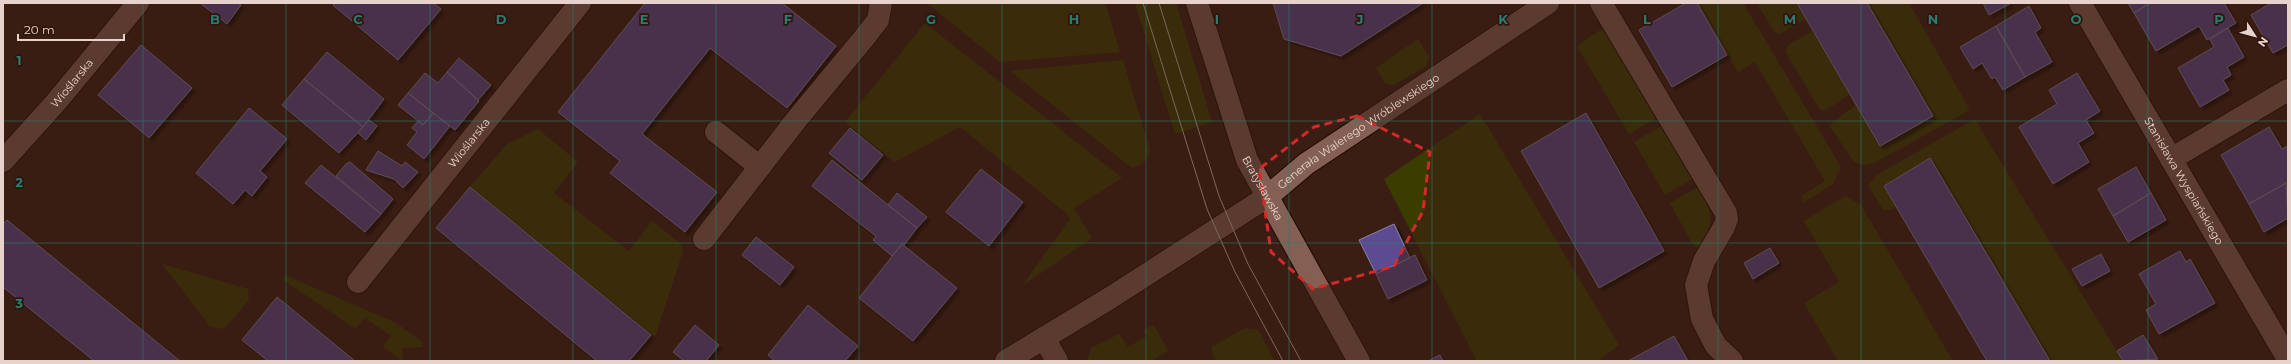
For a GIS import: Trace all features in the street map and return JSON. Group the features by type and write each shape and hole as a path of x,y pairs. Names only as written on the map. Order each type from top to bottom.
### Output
{"street":[{"name":"Wioślarska","path":"3,161 57,101 138,3"},
{"name":"Wioślarska","path":"358,282 580,3"},
{"path":"704,239 878,20 881,3"},
{"name":"Bratysławska","path":"1197,3 1247,160 1359,361"},
{"name":"Generała Walerego Wróblewskiego","path":"1006,361 1110,298 1267,197 1306,164 1548,3"},
{"path":"1601,3 1726,213 1727,219 1724,227 1704,261 1696,285 1702,319 1716,346 1732,361"},
{"name":"Stanisława Wyspiańskiego","path":"2080,3 2172,158 2288,359"},
{"path":"2172,158 2288,90"},
{"path":"716,132 760,167"},
{"path":"1044,338 1057,361"}],"highlighted area":[{"path":"1357,116 1430,152 1423,211 1394,266 1313,289 1271,252 1259,169 1314,127"}],"shaded area":[{"path":"927,3 1105,3 1120,52 1000,62"},
{"path":"1135,3 1176,3 1212,122 1175,134"},
{"path":"1697,3 1743,3 1841,167 1833,184 1804,202 1801,196 1825,181 1755,62 1738,72"},
{"path":"1757,3 1797,3 1806,18 1780,34 1775,33"},
{"path":"1867,3 1909,3 1970,110 1874,163 1863,165 1854,162 1829,125 1856,105 1880,146 1932,116"},
{"path":"925,23 1122,178 1074,208 1092,238 1022,286 1070,219 1067,214 960,127 895,162 845,122"},
{"path":"1606,26 1657,118 1629,134 1577,46"},
{"path":"1813,31 1850,94 1826,110 1820,110 1785,51 1788,45"},
{"path":"1418,39 1429,57 1427,66 1393,85 1385,83 1376,68"},
{"path":"1123,60 1150,150 1147,160 1132,168 1010,71"},
{"path":"1480,114 1619,345 1598,361 1477,361 1384,179"},
{"path":"1975,119 2123,361 2050,361 1930,158 1884,186 1897,207 1890,210 1883,210 1868,185 1877,175"},
{"path":"1663,125 1694,178 1665,195 1634,142"},
{"path":"538,129 578,162 554,193 629,251 652,221 681,244 683,251 655,337 470,187 506,145"},
{"path":"1698,187 1707,204 1710,217 1708,231 1699,248 1693,245 1670,203"},
{"path":"1845,196 1861,205 1953,361 1838,361 1804,303 1839,282 1804,221"},
{"path":"162,264 248,289 249,300 223,329 210,326"},
{"path":"285,275 396,323 421,341 423,347 402,348 403,361 383,347 391,336 365,318 356,329 283,280"},
{"path":"1154,325 1168,351 1151,361 1087,361 1091,348 1119,334 1128,347 1147,336 1143,330"},
{"path":"1245,328 1258,330 1275,361 1217,361 1212,352 1212,347"}],"building":[{"path":"200,3 238,3 241,5 227,24"},
{"path":"335,3 433,3 441,9 398,60 333,5"},
{"path":"645,3 782,3 836,46 787,108 710,48 642,134 717,192 685,232 610,173 620,161 558,112"},
{"path":"1273,3 1423,3 1341,56 1284,39"},
{"path":"1686,3 1697,3 1727,55 1672,87 1639,30"},
{"path":"1797,3 1867,3 1933,116 1880,146"},
{"path":"1983,3 2011,3 1989,15"},
{"path":"2128,3 2150,3 2134,13"},
{"path":"2150,3 2224,3 2236,23 2207,40 2199,26 2156,51 2134,13"},
{"path":"2271,3 2288,3 2288,45 2273,53 2251,15"},
{"path":"2029,6 2041,28 2035,32 2052,62 2025,77 1996,26"},
{"path":"1996,26 2025,77 2003,90 1995,77 1992,79 1982,63 1973,69 1960,47"},
{"path":"2228,28 2244,57 2227,67 2231,75 2223,80 2229,90 2200,107 2178,68 2214,47 2210,39"},
{"path":"141,45 192,88 149,138 98,95"},
{"path":"327,52 384,99 363,127 304,79"},
{"path":"459,58 491,85 478,100 447,72"},
{"path":"447,72 479,101 455,130 408,93 425,73 438,83"},
{"path":"2077,73 2100,111 2086,120 2094,133 2078,143 2089,162 2053,184 2019,127 2057,104 2049,90"},
{"path":"304,79 363,127 339,153 282,105"},
{"path":"408,93 433,113 423,125 398,105"},
{"path":"249,108 287,139 260,171 267,177 252,196 245,190 233,204 196,173"},
{"path":"433,113 450,126 424,159 407,145 417,132 412,128 418,121 423,125"},
{"path":"1586,113 1664,251 1599,288 1521,151"},
{"path":"369,120 377,126 366,140 358,133"},
{"path":"2269,127 2282,149 2288,146 2288,182 2249,204 2221,155"},
{"path":"850,128 883,155 862,180 829,153"},
{"path":"378,151 402,166 405,162 418,172 403,188 394,179 366,170"},
{"path":"1930,158 2050,361 1987,361 1884,186"},
{"path":"832,160 917,228 904,245 902,244 892,256 873,240 876,236 812,186"},
{"path":"350,162 393,199 381,214 336,176 346,164"},
{"path":"321,165 381,214 365,232 305,183"},
{"path":"2136,167 2151,193 2113,216 2098,189"},
{"path":"981,169 1023,202 989,246 946,212"},
{"path":"2286,183 2288,218 2264,232 2249,204"},
{"path":"470,187 651,335 629,361 597,361 436,228"},
{"path":"897,193 927,217 917,228 888,205"},
{"path":"2151,193 2166,220 2128,242 2113,216"},
{"path":"7,220 180,361 94,361 3,287 3,224"},
{"path":"1394,224 1410,258 1376,274 1359,240"},
{"path":"756,237 794,267 780,285 742,255"},
{"path":"902,244 957,288 913,341 859,298"},
{"path":"1770,248 1779,263 1753,279 1744,263"},
{"path":"2180,251 2186,262 2190,259 2215,303 2159,334 2146,310 2156,304 2139,274"},
{"path":"2101,254 2110,271 2082,286 2072,269"},
{"path":"1415,255 1427,280 1388,299 1376,274"},
{"path":"277,297 355,361 268,361 242,340"},
{"path":"808,305 858,346 845,361 775,361 768,355"},
{"path":"695,325 719,345 706,361 684,361 673,352"},
{"path":"2143,335 2158,359 2123,361 2117,351"},
{"path":"1674,336 1688,361 1628,361"},
{"path":"1440,355 1443,361 1428,361"}],"tram line":[{"path":"1143,3 1207,209 1235,272 1283,361"},
{"path":"1159,3 1219,196 1248,264 1301,361"}]}
